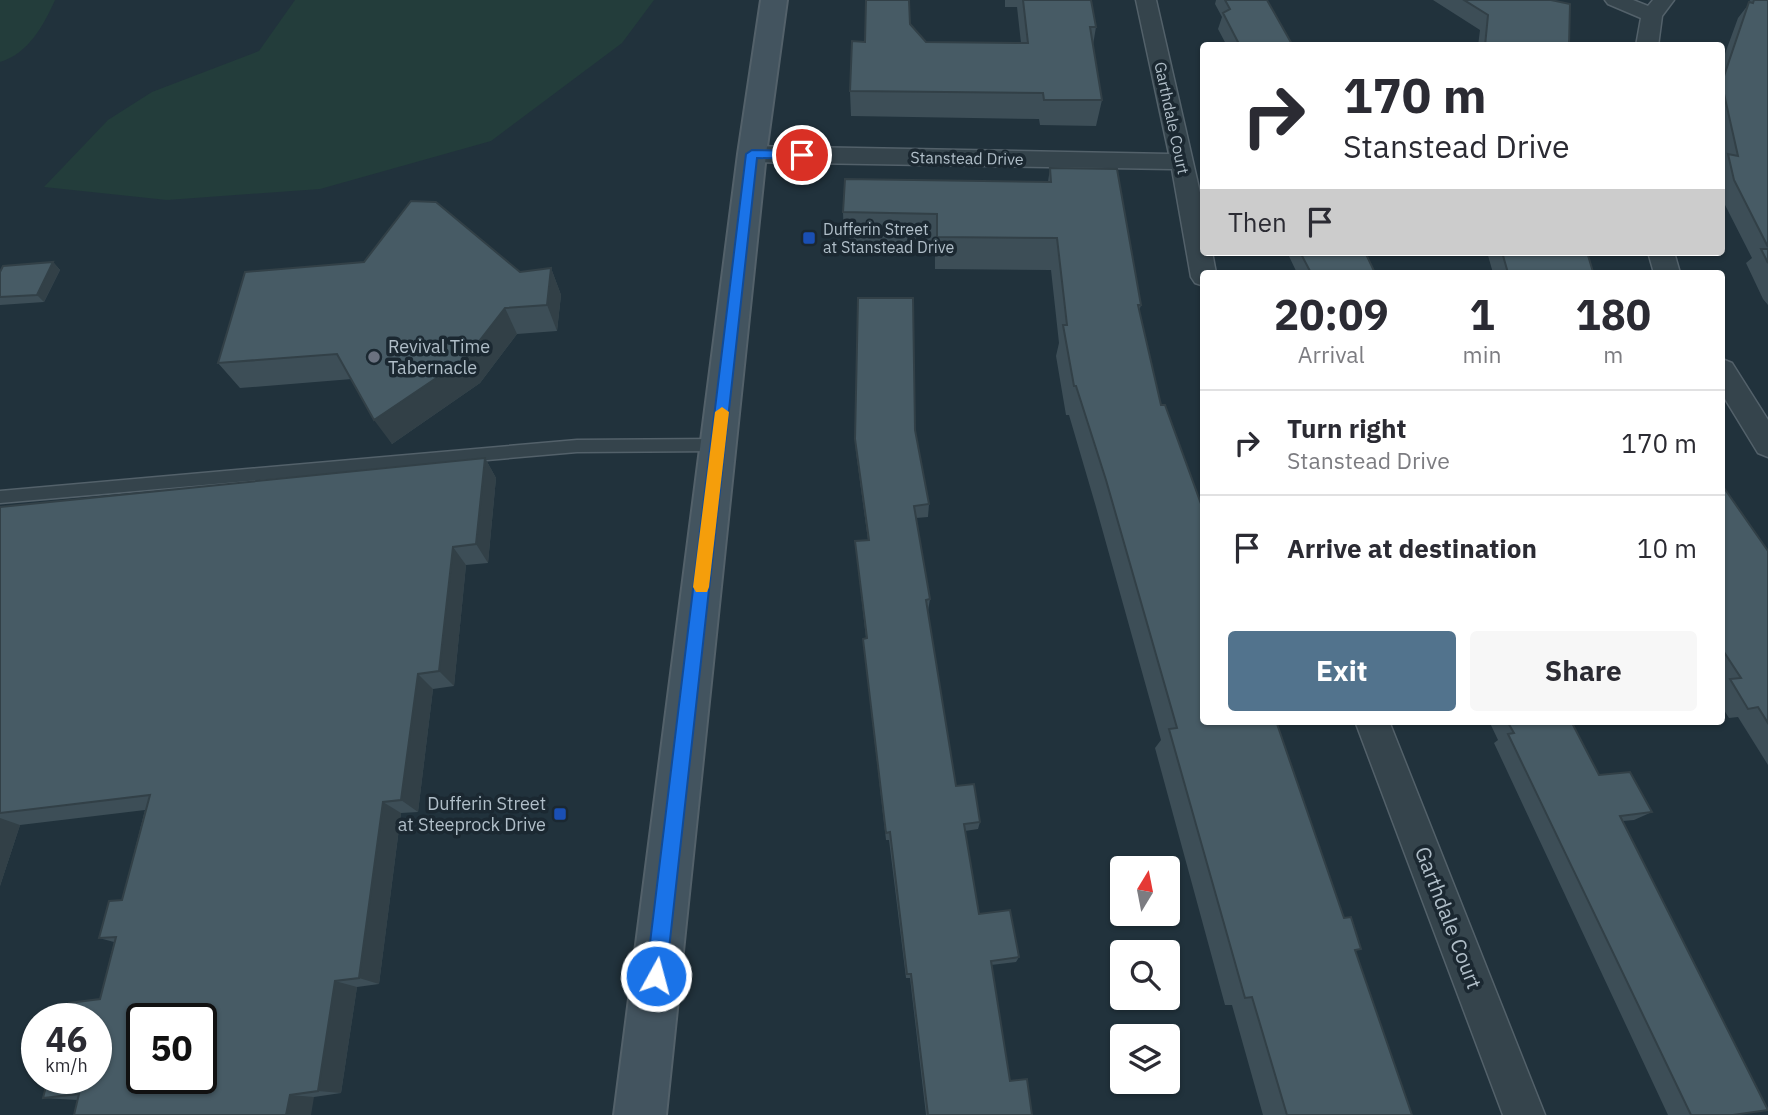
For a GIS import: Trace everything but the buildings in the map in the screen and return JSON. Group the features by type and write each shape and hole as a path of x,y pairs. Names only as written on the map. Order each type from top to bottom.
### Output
{"main road":[{"path":"640,1115 752,154 774,0"}],"street":[{"name":"Garthdale Court","path":"1146,0 1183,162 1200,255"},
{"path":"1615,0 1658,8 1648,42"},
{"name":"Stanstead Drive","path":"752,154 1183,162"},
{"path":"1725,375 1768,445"},
{"name":"Garthdale Court","path":"1374,725 1524,1115"}],"lane":[{"path":"0,497 577,446 718,445"}],"green space":[{"path":"0,0 55,0 46,19 27,45 0,62"},
{"path":"295,0 654,0 622,43 491,141 320,189 167,200 44,187 108,120 152,92 259,51"}],"slow traffic":[{"path":"701,587 722,412"}],"place":[{"name":"Dufferin Street at Stanstead Drive","path":"809,238"},
{"name":"Revival Time Tabernacle","path":"374,357"},
{"name":"Dufferin Street at Steeprock Drive","path":"560,814"}],"route":[{"path":"656,976 752,154 802,155"}]}
